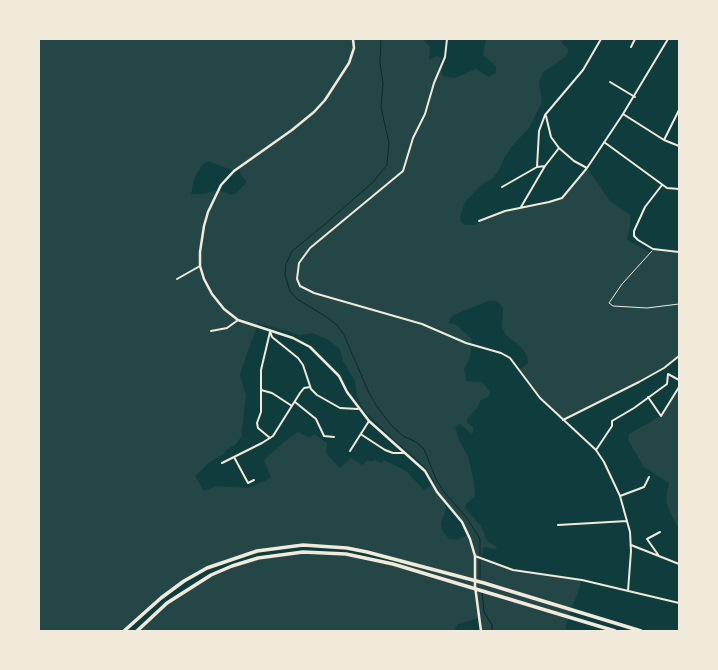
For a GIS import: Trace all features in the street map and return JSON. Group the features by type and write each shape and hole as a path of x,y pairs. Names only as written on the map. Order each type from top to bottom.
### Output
{"main road":[{"path":"124,631 161,598 184,581 207,568 257,551 296,546 326,546 354,549 484,583 641,631"},
{"path":"136,631 167,603 189,588 232,566 258,558 282,554 326,553 346,554 393,564 615,631"}],"street":[{"path":"353,39 354,48 349,63 329,94 314,112 292,130 234,171 221,185 208,212 204,226 200,252 200,266 204,279 212,294 224,309 238,320 293,338 310,347 339,376 358,409 369,421 403,453 420,465 437,492 462,522 470,539 475,556 474,586 481,631"},
{"path":"447,39 445,57 434,83 426,114 413,138 403,171 310,248 299,264 297,279 300,286 314,293 422,324 466,343 506,355 540,398 596,450 604,462 620,496 627,520 631,546 628,591"},
{"path":"537,167 538,130 545,115 583,70 601,39"},
{"path":"631,47 635,39"},
{"path":"479,221 521,207 562,198 587,168 623,114 668,39"},
{"path":"610,82 634,97"},
{"path":"664,140 679,110"},
{"path":"623,114 664,140 679,146"},
{"path":"545,115 551,137 558,148 574,161 587,168"},
{"path":"604,142 662,185 667,188 679,189"},
{"path":"521,207 545,166 558,148"},
{"path":"502,187 537,167 545,166"},
{"path":"662,185 645,207 634,231 634,236 638,240 655,249 679,252"},
{"path":"177,279 200,266"},
{"path":"211,331 227,328 238,320"},
{"path":"270,331 272,337 298,358 303,365 310,387 317,395 340,408 358,409"},
{"path":"270,331 261,370 261,412 257,426 270,438"},
{"path":"563,420 611,397 664,368 679,356"},
{"path":"664,368 668,374 679,380"},
{"path":"596,450 612,426 612,421 634,408 667,384 668,374"},
{"path":"222,463 262,444 276,433 304,388 310,387"},
{"path":"648,397 661,416 679,387"},
{"path":"261,390 272,393 293,406"},
{"path":"295,402 316,418 324,436 334,437"},
{"path":"350,451 362,435 369,421"},
{"path":"362,435 385,450 393,453 403,453"},
{"path":"234,457 248,483 254,480"},
{"path":"620,496 644,487 649,477"},
{"path":"558,524 627,520"},
{"path":"659,556 647,539 660,532"},
{"path":"631,546 679,564"},
{"path":"475,556 513,570 567,577 679,604"}],"path":[{"path":"655,249 622,284 609,303 613,306 647,308 679,304"}],"shaded area":[{"path":"39,39 422,39 430,47 429,60 437,56 441,58 439,65 443,76 454,78 476,69 489,77 496,73 496,66 483,55 486,39 563,39 562,43 568,49 567,54 564,58 543,72 539,82 542,102 529,128 512,146 493,178 480,186 465,202 460,217 461,222 465,225 474,225 505,211 562,198 587,168 610,201 630,215 630,226 627,240 651,253 653,249 679,252 679,356 673,362 639,382 611,397 563,419 540,398 519,370 528,363 527,356 521,347 506,335 502,327 503,308 498,302 491,300 453,315 448,323 455,324 472,339 470,357 464,369 466,381 482,382 490,392 488,397 481,400 477,408 467,419 467,423 473,427 473,433 460,424 455,427 459,440 468,457 474,483 475,496 466,504 465,508 481,526 488,542 497,547 496,549 484,547 481,559 513,570 582,580 566,625 567,631 481,631 479,618 458,624 454,631 137,631 167,603 211,575 258,558 303,552 346,554 398,566 400,561 347,548 303,545 257,551 207,568 184,581 124,631 39,631","holes":["208,161 234,171 243,164 240,169 240,174 246,183 236,193 231,195 219,190 203,194 191,194 194,179 202,165","258,323 300,335 312,333 327,339 340,349 343,361 355,381 357,397 364,410 394,440 426,468 435,482 424,490 406,471 384,460 382,463 374,460 371,462 367,460 362,465 351,458 340,468 326,453 327,443 314,434 310,438 298,432 285,441 264,460 271,478 248,488 216,486 204,491 195,476 211,461 224,454 226,450 236,444 241,437 246,396 240,374","445,503 462,522 468,535 457,540 449,539 442,530 441,523 446,509"]},
{"path":"679,387 679,529 668,508 666,499 669,483 644,467 628,440 629,434 661,416"}],"waterway":[{"path":"381,39 380,63 383,84 381,107 389,143 387,165 373,182 292,251 286,264 285,275 290,291 297,299 337,325 344,335 369,393 390,424 403,436 416,442 424,449 436,479 444,492 467,518 480,539 480,581"},
{"path":"482,592 484,612 492,625 492,631"}]}
